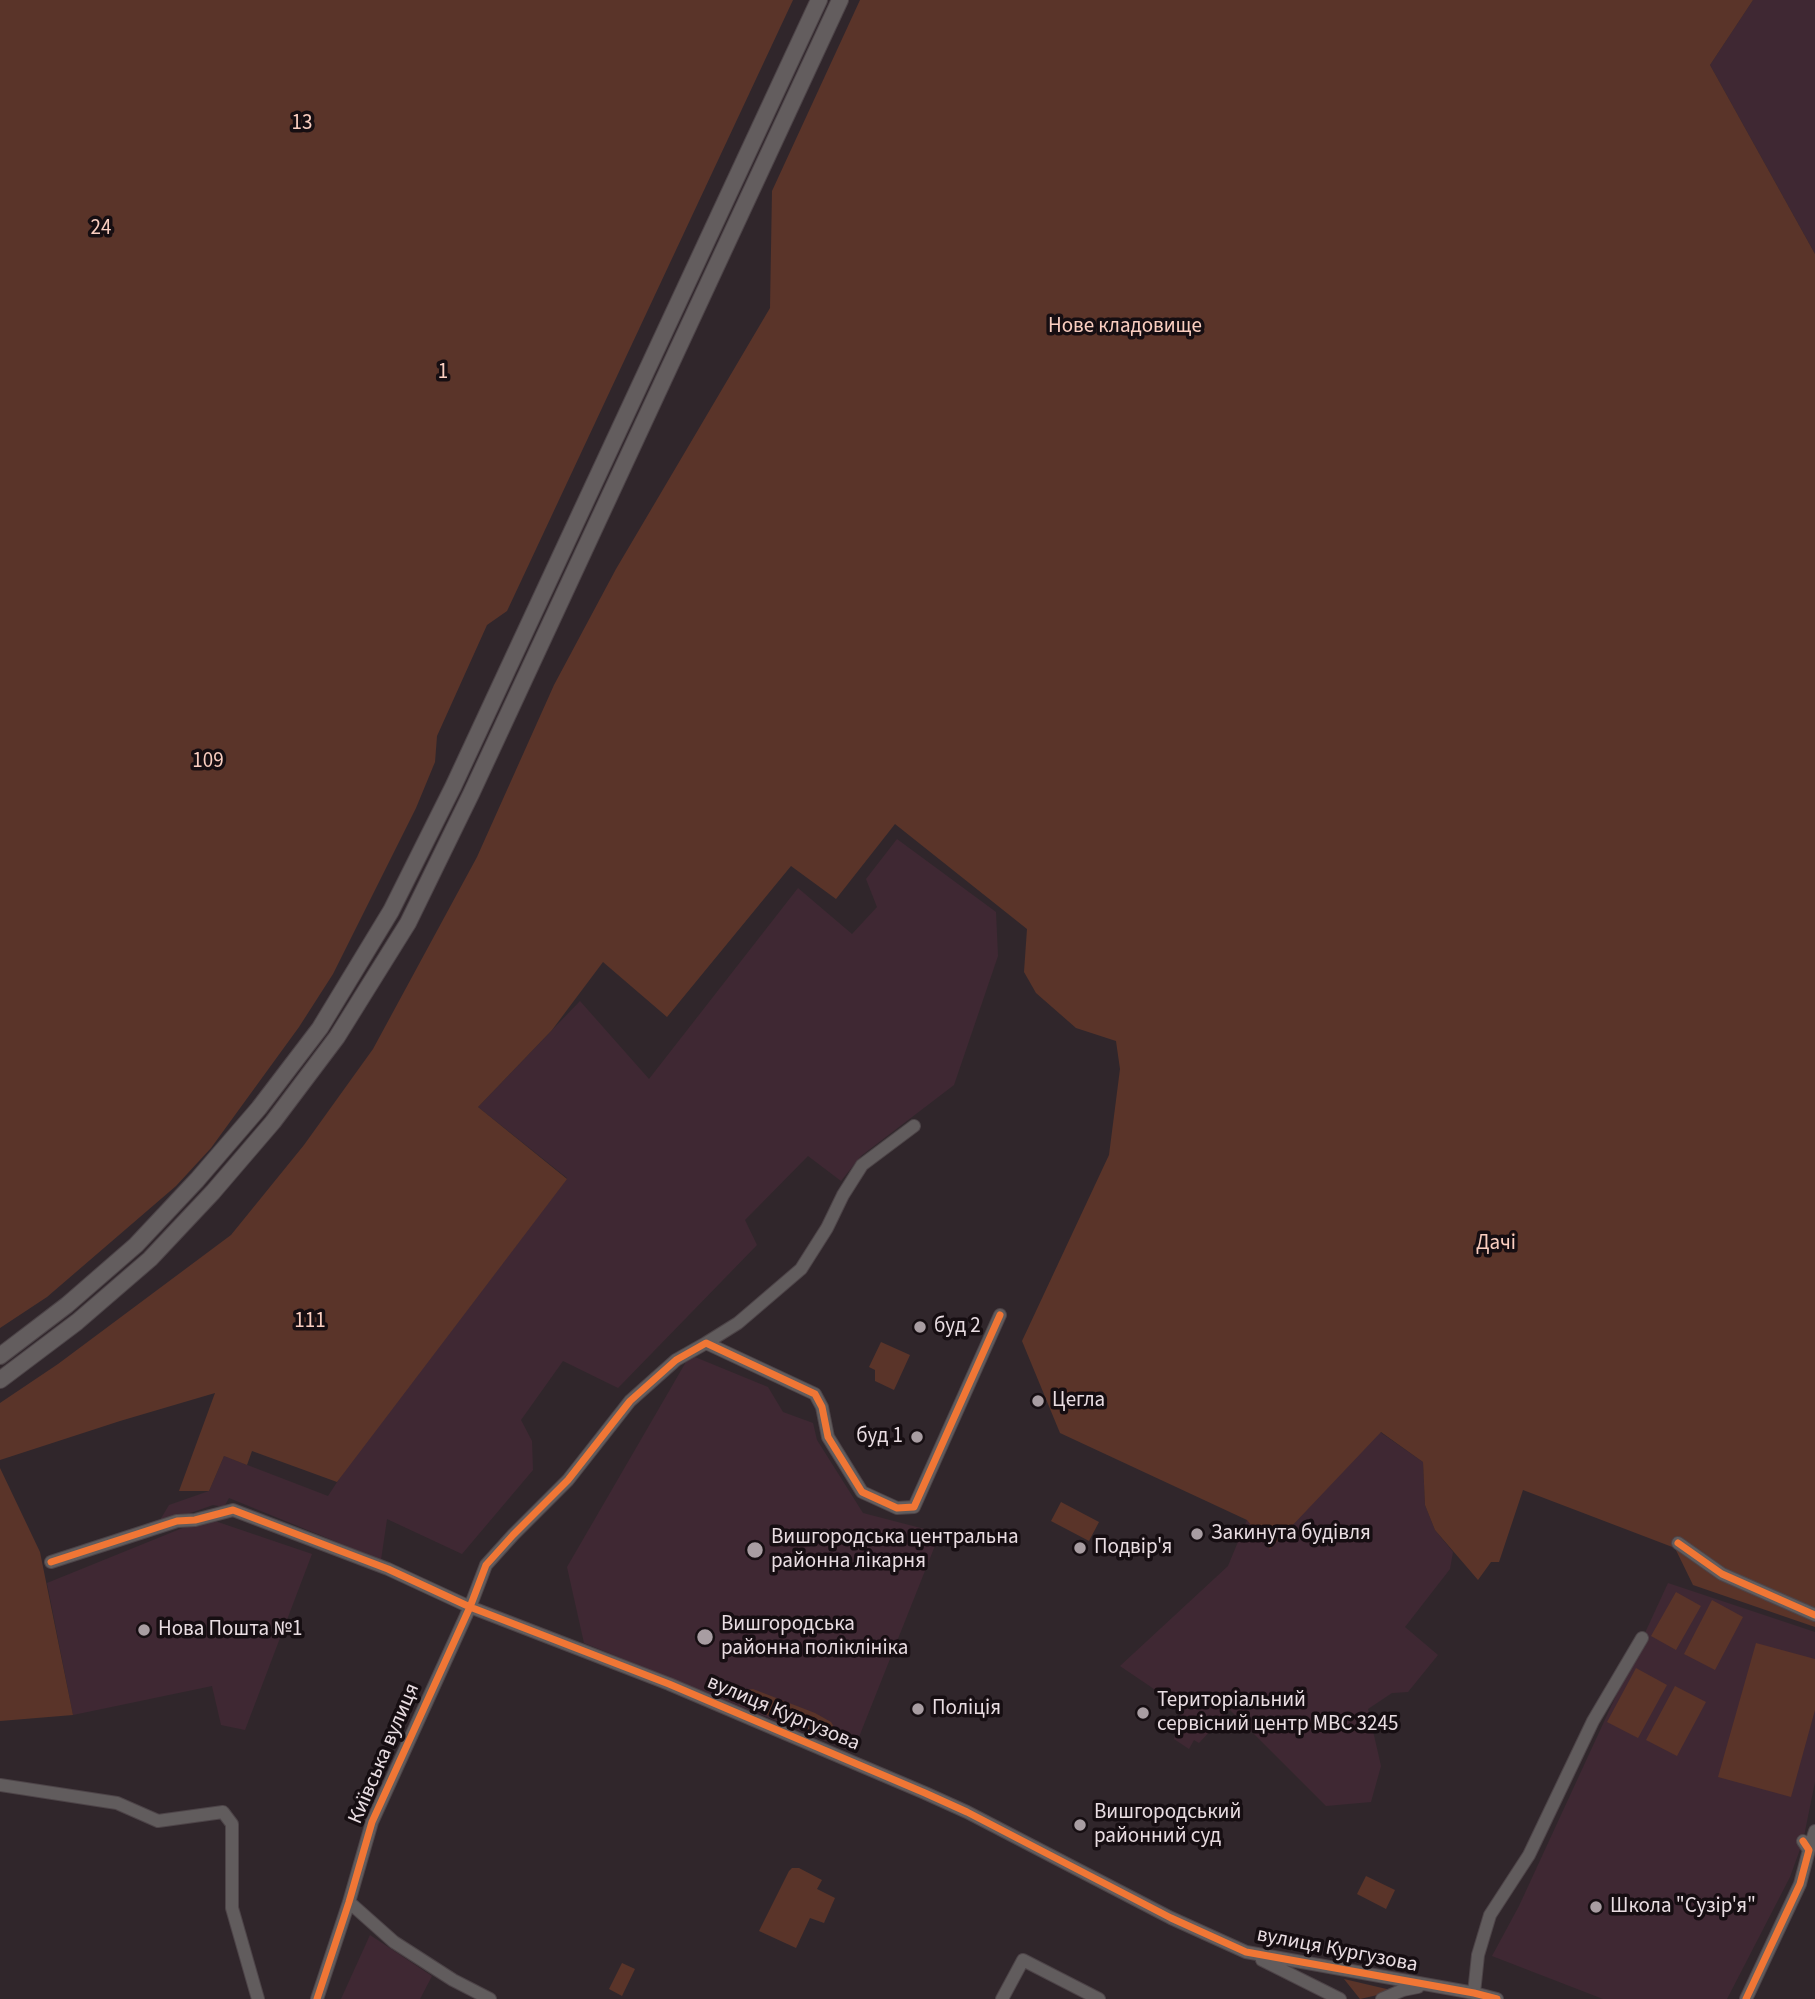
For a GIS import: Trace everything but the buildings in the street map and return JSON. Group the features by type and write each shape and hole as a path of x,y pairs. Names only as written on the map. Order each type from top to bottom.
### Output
{"main road":[{"path":"0,1356 67,1305 136,1245 197,1180 259,1108 320,1028 391,911 453,787 819,0"},
{"path":"0,1380 77,1322 150,1259 213,1192 273,1122 337,1037 408,923 477,781 840,0"}],"street":[{"name":"Київська вулиця","path":"317,1999 372,1822 470,1607 486,1565 568,1480 630,1401 676,1360 738,1323 801,1269 862,1165 914,1126"},
{"path":"706,1343 815,1394 822,1407 828,1437 862,1492 897,1508 914,1507 1000,1315"},
{"name":"вулиця Кургузова","path":"51,1562 177,1521 195,1520 233,1510 388,1569 470,1607 676,1687 925,1793 1171,1918 1246,1952 1497,1999"},
{"path":"1678,1543 1722,1574 1815,1615"},
{"path":"1474,1993 1478,1955 1490,1915 1529,1854 1593,1721 1642,1637"},
{"path":"0,1784 117,1803 158,1821 223,1812 232,1824 232,1908 258,1999"},
{"path":"1746,1999 1800,1884 1806,1846 1815,1830"},
{"path":"349,1902 394,1942 453,1980 490,1999"},
{"path":"1246,1952 1340,1999"},
{"path":"1002,1999 1023,1960 1099,1999"},
{"path":"1382,1999 1403,1990 1428,1986"}],"shaded area":[{"path":"1753,0 1815,0 1815,254 1710,65"},
{"path":"897,839 996,912 998,956 954,1085 861,1156 841,1181 808,1156 745,1220 757,1245 618,1388 563,1361 521,1420 532,1441 533,1470 462,1554 387,1519 381,1560 229,1498 224,1507 213,1505 157,1525 169,1505 209,1491 224,1456 328,1496 567,1178 478,1107 580,1001 649,1079 798,888 852,934 877,907 866,879"},
{"name":"Вишгородська центральна районна лікарня","path":"690,1355 768,1387 783,1412 813,1423 817,1440 863,1513 940,1533 853,1752 584,1643 567,1567"},
{"path":"1380,1432 1423,1462 1425,1505 1435,1530 1453,1552 1450,1569 1405,1627 1438,1655 1408,1692 1392,1693 1368,1709 1381,1766 1371,1802 1326,1806 1230,1710 1199,1743 1194,1740 1189,1749 1174,1739 1182,1708 1120,1666 1228,1566 1247,1520"},
{"path":"212,1520 312,1554 245,1730 221,1725 212,1686 73,1715 47,1583 190,1525"},
{"path":"1668,1583 1815,1632 1815,1782 1803,1841 1790,1877 1727,1999 1603,1999 1492,1956 1519,1906"},
{"path":"370,1935 432,1976 420,1999 341,1999"}],"green space":[{"path":"0,0 793,0 507,611 487,625 437,736 435,762 416,808 333,974 299,1027 211,1148 176,1186 47,1297 0,1328"},
{"path":"860,0 1753,0 1710,65 1815,254 1815,1627 1693,1585 1675,1548 1523,1490 1499,1562 1491,1562 1478,1580 1435,1530 1425,1505 1423,1462 1381,1432 1270,1549 1247,1520 1060,1433 1022,1341 1109,1155 1120,1069 1116,1041 1076,1028 1036,993 1024,972 1027,929 895,824 836,899 791,866 667,1017 603,962 552,1030 478,1107 567,1179 337,1482 252,1451 247,1465 224,1456 209,1491 179,1491 215,1393 0,1460 0,1403 58,1364 231,1235 304,1145 373,1049 477,857 554,685 616,569 770,308 772,191"},
{"path":"881,1342 910,1355 894,1390 875,1381 875,1370 869,1367"},
{"path":"0,1468 40,1552 73,1715 0,1721"},
{"path":"1061,1502 1099,1522 1089,1541 1051,1521"},
{"path":"1676,1592 1701,1606 1676,1650 1651,1636"},
{"path":"1712,1600 1743,1617 1715,1670 1684,1654"},
{"path":"1756,1643 1815,1659 1815,1710 1791,1797 1718,1777"},
{"path":"1636,1668 1667,1685 1638,1738 1607,1722"},
{"path":"1675,1686 1706,1702 1677,1756 1646,1740"},
{"path":"753,1689 815,1713 831,1722 834,1727 832,1732 828,1737 819,1737 747,1706 742,1700 744,1694 746,1690"},
{"path":"792,1868 799,1868 822,1880 817,1889 835,1898 824,1923 810,1918 796,1948 759,1931"},
{"path":"1366,1876 1395,1890 1386,1909 1357,1894"},
{"path":"622,1963 635,1969 622,1996 609,1989"},
{"path":"1344,1979 1395,1991 1360,1999"}],"cycle path":[{"path":"317,1999 372,1822 470,1607 486,1565 568,1480 630,1401 676,1360 706,1343 815,1394 822,1407 828,1437 862,1492 897,1508 914,1507 1000,1315"},
{"path":"51,1562 177,1521 195,1520 233,1510 388,1569 470,1607 669,1684 925,1793 1171,1918 1246,1952 1497,1999"},
{"path":"1678,1543 1722,1574 1815,1615"},
{"path":"1746,1999 1800,1884 1809,1850 1803,1841"}],"place":[{"name":"буд 2","path":"920,1327"},
{"name":"Цегла","path":"1038,1401"},
{"name":"буд 1","path":"917,1437"},
{"name":"Закинута будівля","path":"1197,1534"},
{"name":"Подвір'я","path":"1080,1548"},
{"name":"Вишгородська центральна районна лікарня","path":"755,1550"},
{"name":"Нова Пошта №1","path":"144,1630"},
{"name":"Вишгородська районна поліклініка","path":"705,1637"},
{"name":"Поліція","path":"918,1709"},
{"name":"Територіальний сервісний центр МВС 3245","path":"1143,1713"},
{"name":"Вишгородський районний суд","path":"1080,1825"},
{"name":"Школа \"Сузір'я\"","path":"1596,1907"}],"park label":[{"name":"13","path":"302,124"},
{"name":"24","path":"101,229"},
{"name":"Нове кладовище","path":"1125,327"},
{"name":"1","path":"443,373"},
{"name":"109","path":"208,762"},
{"name":"Дачі","path":"1496,1244"},
{"name":"111","path":"310,1322"}]}
